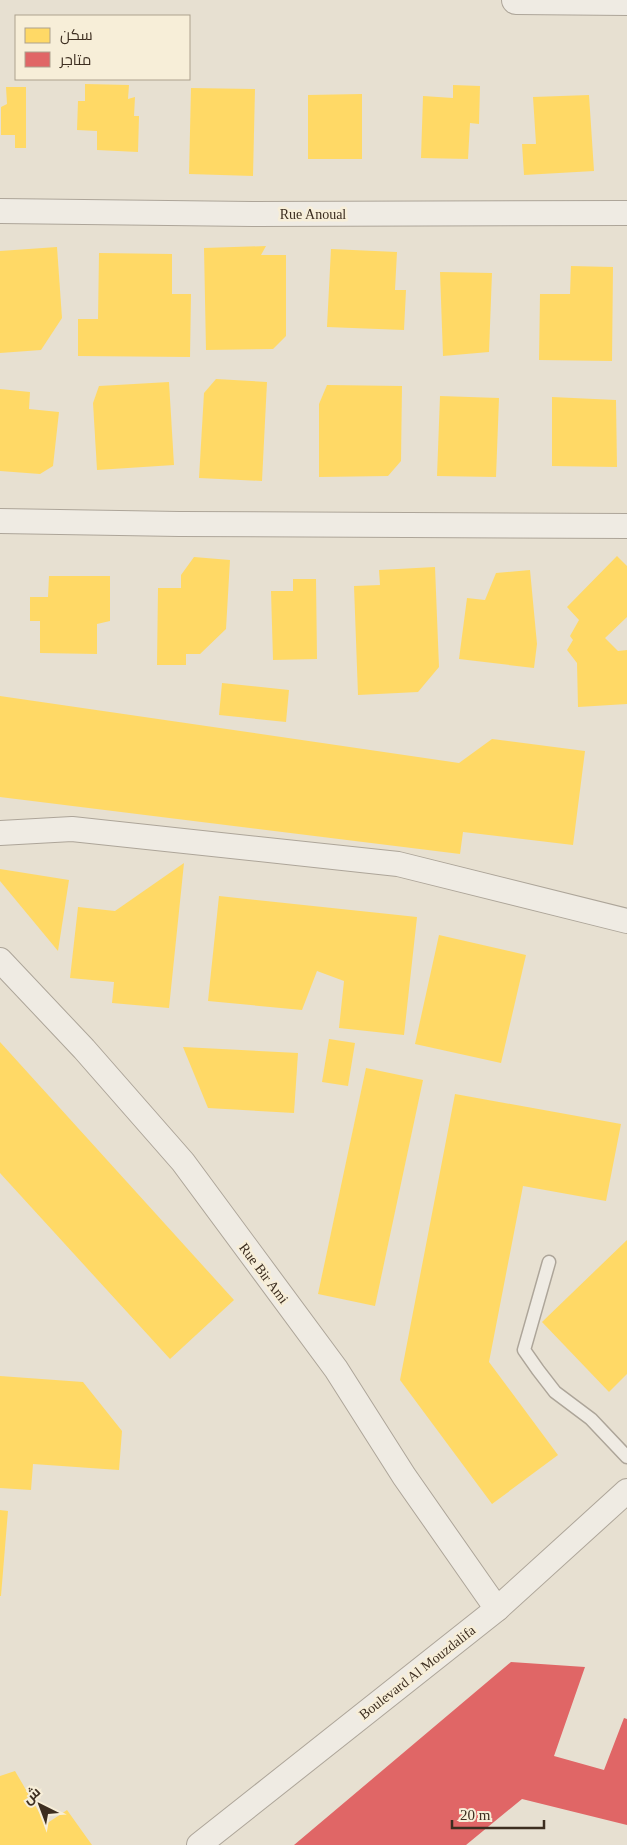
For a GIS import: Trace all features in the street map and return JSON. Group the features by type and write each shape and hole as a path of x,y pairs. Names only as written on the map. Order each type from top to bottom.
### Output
{"street":[{"path":"516,0 627,1"},
{"name":"Rue Anoual","path":"0,211 252,214 627,213"},
{"path":"0,521 627,526"},
{"path":"0,834 72,829 398,864 627,921"},
{"name":"Rue Bir Ami","path":"0,960 84,1049 183,1162 336,1369 404,1476 497,1609"},
{"name":"Boulevard Al Mouzdalifa","path":"199,1845 497,1609 627,1491"}],"lane":[{"path":"548,1262 524,1350 555,1392 591,1419 627,1458"}],"building: سكن":[{"path":"85,84 129,85 128,99 135,97 134,116 139,116 138,152 97,150 97,131 77,130 78,101 85,101"},
{"path":"453,85 480,86 479,124 470,123 468,159 421,158 423,96 453,98"},
{"path":"6,87 26,87 26,148 15,148 15,135 1,135 1,107 7,104"},
{"path":"191,88 255,89 253,176 189,174"},
{"path":"362,94 362,159 308,159 308,95"},
{"path":"589,95 594,171 524,175 522,144 536,144 533,97"},
{"path":"266,246 261,255 286,255 286,336 273,349 206,350 204,248"},
{"path":"57,247 62,318 41,350 0,353 0,251"},
{"path":"331,249 397,252 395,290 406,290 404,330 327,327"},
{"path":"99,253 172,254 172,294 191,294 190,357 78,356 78,319 98,319"},
{"path":"571,266 613,267 612,361 539,360 540,294 570,294"},
{"path":"440,272 492,273 489,352 443,356"},
{"path":"216,379 267,382 262,481 199,478 204,393"},
{"path":"169,382 174,465 97,470 93,403 99,386"},
{"path":"327,385 402,386 401,461 388,476 319,477 319,404"},
{"path":"0,389 30,392 29,409 59,412 53,466 40,474 0,471"},
{"path":"440,396 499,398 496,477 437,476"},
{"path":"552,397 616,400 617,467 552,466"},
{"path":"617,556 627,566 627,617 605,638 618,651 627,650 627,704 578,707 577,663 567,650 573,640 570,636 579,620 567,607"},
{"path":"194,557 230,560 226,629 200,654 186,654 186,665 157,665 158,588 181,588 181,575"},
{"path":"435,567 439,667 418,692 358,695 354,586 380,585 379,570"},
{"path":"530,570 537,644 534,668 459,659 467,598 485,600 496,573"},
{"path":"49,576 110,576 110,621 97,624 97,654 40,653 40,621 30,621 30,597 48,597"},
{"path":"293,579 316,579 317,659 273,660 271,591 293,591"},
{"path":"222,683 289,690 286,722 219,715"},
{"path":"0,696 459,763 492,739 585,751 573,845 463,832 460,854 0,797"},
{"path":"184,863 169,1008 112,1003 114,982 70,978 78,907 115,911"},
{"path":"0,869 69,880 58,951 0,881"},
{"path":"219,896 417,917 404,1035 339,1028 344,981 317,971 302,1010 208,1001"},
{"path":"439,935 526,955 501,1063 415,1044"},
{"path":"329,1039 355,1043 348,1086 322,1082"},
{"path":"0,1042 234,1300 170,1359 0,1173"},
{"path":"183,1047 298,1053 294,1113 208,1108"},
{"path":"366,1068 423,1080 375,1306 318,1294"},
{"path":"455,1094 621,1124 606,1201 523,1186 489,1362 558,1455 492,1504 400,1380"},
{"path":"627,1240 627,1374 609,1392 542,1322"},
{"path":"0,1376 83,1382 122,1431 119,1470 33,1464 31,1490 0,1488"},
{"path":"0,1510 8,1511 1,1596 0,1596"},
{"path":"15,1771 46,1824 67,1810 92,1845 0,1845 0,1776"}],"building: متاجر":[{"path":"511,1662 585,1667 554,1756 604,1770 624,1718 627,1719 627,1825 522,1799 466,1845 294,1845"}]}
